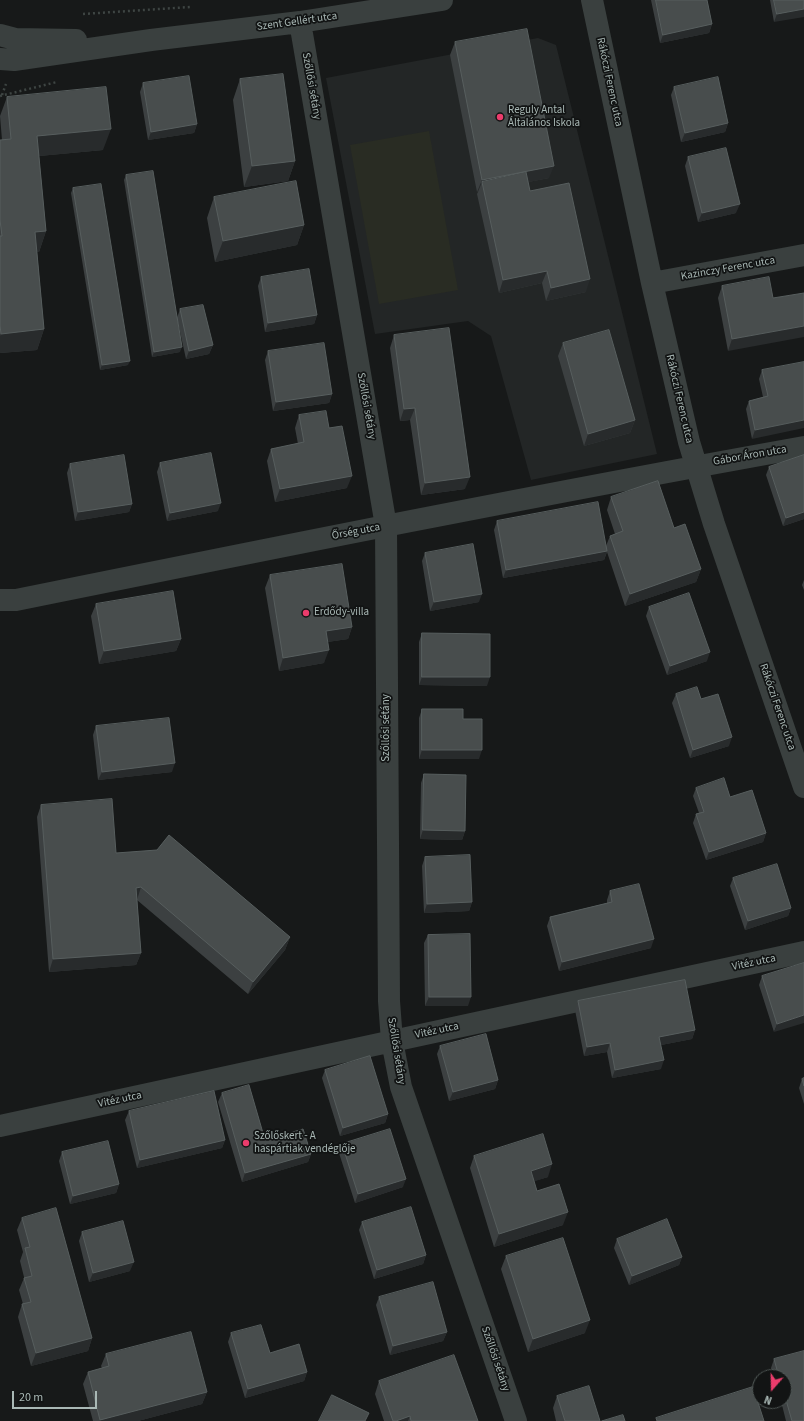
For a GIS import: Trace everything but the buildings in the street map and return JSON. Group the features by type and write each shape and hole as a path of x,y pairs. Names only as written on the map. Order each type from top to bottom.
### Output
{"street":[{"name":"Szent Gellért utca","path":"0,59 14,60 151,40 300,22 442,0"},
{"name":"Rákóczi Ferenc utca","path":"592,0 652,283 689,442 714,524 804,787"},
{"name":"Szőllősi sétány","path":"300,22 386,526 389,1001 392,1041 401,1086 516,1421"},
{"name":"Szent Gellért utca","path":"0,35 15,39 151,40"},
{"name":"Kazinczy Ferenc utca","path":"652,283 804,255"},
{"name":"Gábor Áron utca","path":"696,466 804,447"},
{"name":"Őrség utca","path":"5,602 696,466"},
{"name":"Vitéz utca","path":"0,1126 804,952"}],"path":[{"path":"80,14 197,7"}],"shaded area":[{"path":"538,38 556,45 657,454 531,480 491,336 468,321 375,334 326,78"},
{"path":"429,131 458,290 379,304 350,145"}],"place":[{"name":"Reguly Antal Általános Iskola","path":"500,117"},
{"name":"Erdődy-villa","path":"306,613"},
{"name":"Szőlőskert - A haspártiak vendéglője","path":"246,1143"}]}
